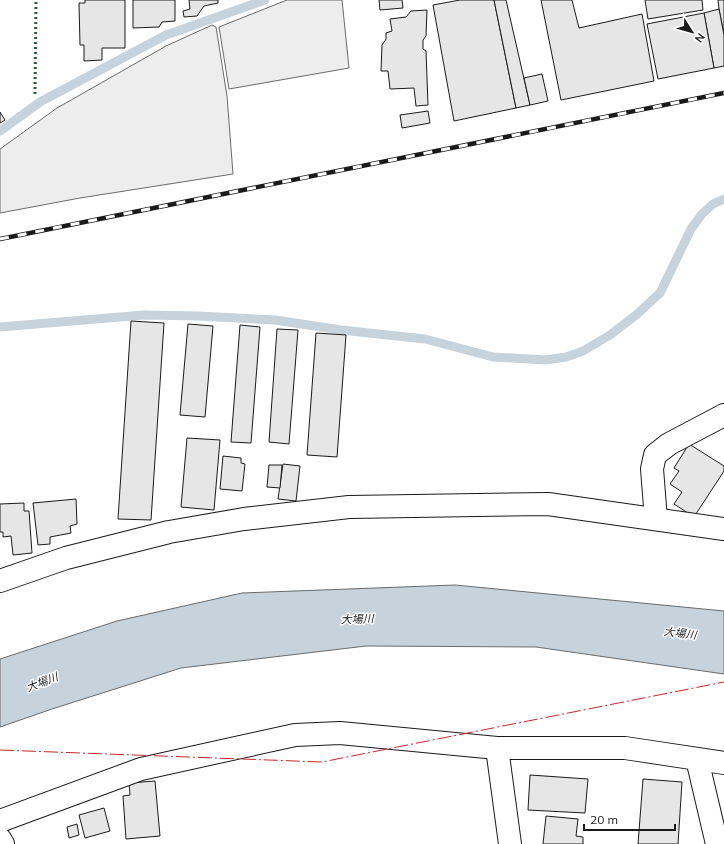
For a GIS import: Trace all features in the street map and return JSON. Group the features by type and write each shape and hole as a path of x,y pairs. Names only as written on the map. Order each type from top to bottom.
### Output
{"street":[{"path":"656,519 652,469 655,455 668,444 724,415"},
{"path":"0,581 66,558 169,532 244,519 349,508 548,504 724,529"},
{"path":"0,821 141,769 295,735 340,733 497,748 625,748 724,763"},
{"path":"497,748 510,844"},
{"path":"697,759 717,844"},
{"path":"0,839 3,844"}],"shaded area":[{"path":"287,0 342,0 349,68 229,89 219,27"},
{"path":"212,25 216,27 227,96 233,174 80,198 0,213 0,149 57,108 166,46"}],"water":[{"name":"大場川","path":"455,585 724,611 724,674 536,647 366,646 181,668 0,727 0,659 117,621 242,593"}],"building":[{"path":"85,0 125,0 125,48 102,48 102,60 84,61 84,45 80,45 79,3 85,3"},
{"path":"133,0 175,0 175,21 162,22 159,27 133,28"},
{"path":"189,0 218,0 218,3 204,6 197,16 184,17 183,11 190,9"},
{"path":"379,0 402,0 403,8 380,10"},
{"path":"460,0 494,0 516,108 454,121 433,5"},
{"path":"494,0 506,0 530,105 516,108"},
{"path":"541,0 572,0 579,28 642,14 654,81 561,100"},
{"path":"645,0 702,0 703,10 648,19"},
{"path":"718,0 724,0 724,35 719,9"},
{"path":"719,9 724,35 724,66 714,68 704,13"},
{"path":"427,10 426,36 423,40 423,49 426,51 428,105 416,106 414,88 390,89 388,71 381,71 382,45 386,39 386,33 392,31 390,19 406,17 411,11"},
{"path":"704,13 714,68 658,79 647,24"},
{"path":"542,74 548,101 530,105 524,78"},
{"path":"428,111 430,123 402,128 400,115"},
{"path":"0,112 5,120 0,123"},
{"path":"131,321 164,323 151,520 118,519"},
{"path":"188,324 213,326 205,417 180,415"},
{"path":"240,325 260,327 251,443 231,442"},
{"path":"277,329 298,330 289,444 269,442"},
{"path":"316,333 346,335 337,457 307,455"},
{"path":"187,438 220,440 214,510 181,507"},
{"path":"689,444 724,466 724,471 694,517 674,504 682,492 670,484 679,471 674,468"},
{"path":"223,456 241,458 241,463 245,464 242,491 220,489"},
{"path":"283,464 300,466 296,501 278,499"},
{"path":"269,465 282,465 280,488 267,487"},
{"path":"76,499 77,524 70,526 71,533 50,537 50,544 38,545 33,503"},
{"path":"24,503 24,511 29,511 32,553 13,555 11,536 3,537 3,532 0,532 0,504"},
{"path":"530,775 588,779 585,813 528,810"},
{"path":"643,779 682,782 678,844 638,844"},
{"path":"155,781 160,836 126,839 123,796 130,795 129,783"},
{"path":"104,808 110,831 85,838 79,815"},
{"path":"546,816 578,819 576,836 583,837 583,844 543,844"},
{"path":"77,824 79,835 69,838 67,827"}],"waterway":[{"path":"0,131 40,102 166,35 265,0"},
{"path":"0,327 144,315 275,320 341,330 425,339 493,357 545,360 566,357 583,351 610,335 636,315 660,293 691,229 702,214 713,204 724,199"}],"railway":[{"path":"0,239 724,93"}],"hedge":[{"path":"35,94 36,0"}],"power":[{"path":"0,750 322,762 724,682"}]}
